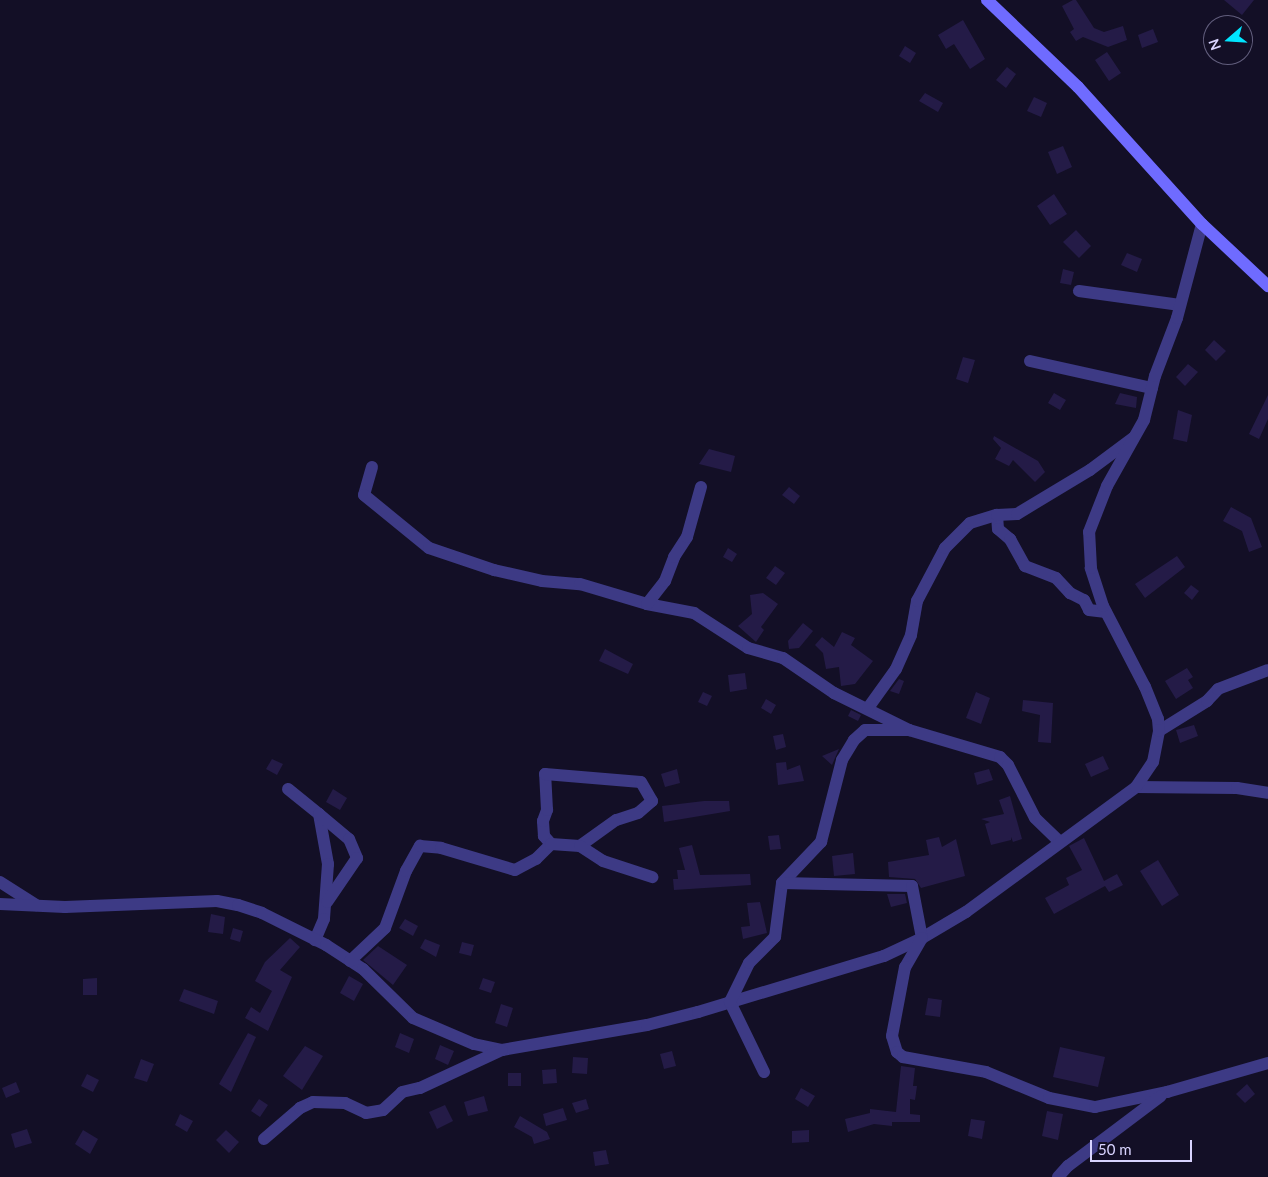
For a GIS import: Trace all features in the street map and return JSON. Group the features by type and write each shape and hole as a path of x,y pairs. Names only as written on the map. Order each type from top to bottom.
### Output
{"street":[{"path":"987,0 1078,87 1202,224 1268,286"},
{"path":"264,1139 300,1108 313,1102 345,1102 366,1113 383,1110 402,1092 420,1088 502,1050 647,1025 884,956 922,938 966,912 1059,841 1136,787 1152,762 1159,731 1145,687 1106,612 1091,568 1089,532 1108,486 1144,420 1152,388 1180,305 1202,224"},
{"path":"1079,291 1180,305"},
{"path":"1030,361 1152,388"},
{"path":"868,708 896,669 911,635 917,601 945,548 970,523 997,515 1017,514 1090,470 1135,436"},
{"path":"372,467 364,495 430,548 494,570 542,581 580,584 646,604 694,613 748,648 783,658 834,693 868,708 909,730 984,751 1004,760 1035,818 1059,841"},
{"path":"646,604 665,581 674,557 687,537 700,487"},
{"path":"997,515 998,529 1010,539 1025,566 1056,578 1070,593 1084,600 1089,610 1106,612"},
{"path":"1159,731 1207,701 1218,689 1268,670"},
{"path":"730,1002 750,963 775,937 782,882 821,842 842,760 854,740 865,730 909,730"},
{"path":"580,846 616,820 638,813 652,801 642,782 545,774 547,810 542,821 544,836 551,844 580,846 603,861 652,877"},
{"path":"1136,787 1237,788 1268,793"},
{"path":"288,789 350,839 357,858 326,904"},
{"path":"315,940 324,919 328,864 319,814"},
{"path":"350,961 385,928 406,871 420,846 441,848 515,870 536,858 551,844"},
{"path":"0,882 38,906"},
{"path":"782,882 912,886 922,938 905,967 895,1011 893,1045 903,1057 986,1072 1049,1098 1081,1106 1113,1104 1167,1092 1268,1063"},
{"path":"0,904 38,906 217,901 262,913 315,940 350,961 413,1018 474,1044 502,1050"},
{"path":"730,1002 764,1072"},
{"path":"1058,1177 1068,1166 1167,1092"}],"building":[{"path":"1076,0 1094,28 1104,32 1123,26 1127,40 1108,47 1083,37 1076,41 1070,32 1074,29 1062,6"},
{"path":"1224,0 1254,0 1242,15"},
{"path":"963,20 985,59 970,69 954,44 946,49 938,35"},
{"path":"1153,29 1158,42 1142,48 1138,35"},
{"path":"905,46 916,53 910,63 899,56"},
{"path":"1107,52 1121,73 1109,81 1095,60"},
{"path":"1007,67 1016,74 1006,88 996,80"},
{"path":"925,93 943,103 938,112 919,101"},
{"path":"1034,97 1047,103 1041,117 1027,111"},
{"path":"1063,146 1072,167 1057,174 1048,152"},
{"path":"1054,194 1067,214 1050,225 1037,206"},
{"path":"1076,230 1091,246 1079,258 1063,242"},
{"path":"1127,253 1142,259 1137,272 1121,265"},
{"path":"1063,269 1074,272 1071,285 1060,283"},
{"path":"1214,340 1226,351 1216,361 1205,350"},
{"path":"963,357 975,360 968,383 956,379"},
{"path":"1188,364 1198,372 1185,386 1176,377"},
{"path":"1054,393 1066,400 1060,410 1048,403"},
{"path":"1120,393 1137,397 1136,408 1115,404"},
{"path":"1268,395 1268,419 1259,439 1249,434"},
{"path":"1178,410 1192,415 1187,442 1173,439"},
{"path":"994,436 1038,461 1045,472 1035,482 1013,460 1009,466 995,459 1001,448 993,439"},
{"path":"709,449 735,456 731,472 699,464"},
{"path":"789,487 800,496 794,504 782,495"},
{"path":"1231,507 1251,518 1262,547 1249,552 1242,531 1223,521"},
{"path":"728,548 737,554 732,562 723,557"},
{"path":"1177,556 1185,567 1145,598 1135,584"},
{"path":"775,566 785,573 776,585 766,578"},
{"path":"1191,585 1199,591 1192,600 1184,593"},
{"path":"763,593 778,604 761,627 764,630 756,642 738,626 752,614 750,595"},
{"path":"803,623 813,631 799,648 789,649 788,641"},
{"path":"842,632 855,638 851,645 873,661 855,684 841,686 839,667 826,669 823,653 815,645 822,637 834,647"},
{"path":"605,649 633,664 628,674 599,661"},
{"path":"1187,668 1193,677 1188,680 1193,688 1176,699 1165,681"},
{"path":"745,673 747,689 730,692 728,675"},
{"path":"899,679 904,681 899,694 890,691"},
{"path":"703,692 712,696 707,706 698,702"},
{"path":"976,692 990,698 981,724 966,718"},
{"path":"766,699 776,705 771,714 761,708"},
{"path":"1023,700 1053,703 1051,743 1038,742 1040,715 1022,711"},
{"path":"851,710 861,715 858,721 848,716"},
{"path":"1194,725 1198,736 1180,743 1176,730"},
{"path":"783,734 786,747 776,750 773,736"},
{"path":"839,749 832,765 822,756"},
{"path":"1103,756 1109,769 1091,777 1085,764"},
{"path":"272,759 283,764 277,775 266,769"},
{"path":"786,762 787,770 800,765 804,781 778,785 776,763"},
{"path":"677,769 680,783 665,787 661,774"},
{"path":"989,769 993,780 977,785 974,773"},
{"path":"333,789 347,798 340,810 326,802"},
{"path":"1010,796 1022,839 1013,842 1011,837 1011,840 991,845 985,824 990,822 981,819 1004,814 999,800"},
{"path":"704,801 729,801 730,811 664,822 662,806"},
{"path":"779,835 781,849 770,850 768,836"},
{"path":"939,837 942,847 956,839 965,876 921,888 915,879 889,877 888,862 929,855 926,840"},
{"path":"1084,838 1104,881 1117,874 1123,885 1109,892 1105,886 1054,914 1045,898 1069,885 1066,878 1082,870 1069,846"},
{"path":"692,845 700,875 750,874 751,885 674,890 673,879 678,879 677,870 685,870 679,848"},
{"path":"853,853 855,874 834,876 832,856"},
{"path":"1158,860 1179,895 1162,906 1140,871"},
{"path":"887,894 905,894 907,903 891,907"},
{"path":"760,902 767,933 743,939 741,927 750,926 747,903"},
{"path":"211,914 225,917 223,934 208,932"},
{"path":"405,919 418,926 413,936 399,928"},
{"path":"233,928 243,931 240,942 230,939"},
{"path":"290,938 300,947 280,970 292,977 268,1031 245,1018 251,1007 260,1013 272,991 255,981 265,962"},
{"path":"425,939 440,945 436,957 420,948"},
{"path":"462,942 474,945 471,956 459,953"},
{"path":"378,946 407,965 393,985 363,960"},
{"path":"349,976 363,984 354,1001 340,993"},
{"path":"97,978 97,995 83,995 83,979"},
{"path":"483,978 495,982 491,993 479,989"},
{"path":"184,989 218,1001 214,1014 179,1001"},
{"path":"928,998 942,1000 940,1017 925,1015"},
{"path":"501,1004 513,1008 507,1027 495,1023"},
{"path":"248,1033 256,1037 231,1092 219,1084"},
{"path":"400,1033 414,1039 409,1053 395,1047"},
{"path":"440,1045 454,1051 448,1065 435,1059"},
{"path":"305,1046 323,1056 302,1090 283,1076"},
{"path":"1060,1047 1105,1057 1098,1087 1053,1077"},
{"path":"672,1051 676,1066 664,1069 660,1054"},
{"path":"573,1057 588,1058 587,1074 572,1073"},
{"path":"141,1059 154,1064 147,1082 134,1078"},
{"path":"901,1066 915,1068 913,1086 917,1086 915,1100 910,1099 910,1114 920,1115 920,1122 892,1122 892,1126 874,1124 848,1132 845,1119 870,1113 870,1109 896,1112"},
{"path":"556,1069 557,1083 543,1084 542,1070"},
{"path":"508,1073 521,1073 521,1086 508,1086"},
{"path":"87,1074 99,1080 93,1092 81,1086"},
{"path":"16,1082 20,1092 6,1098 2,1088"},
{"path":"1247,1084 1255,1094 1245,1103 1236,1094"},
{"path":"801,1088 815,1096 808,1107 795,1099"},
{"path":"484,1096 488,1111 468,1116 464,1102"},
{"path":"259,1099 268,1105 260,1117 251,1111"},
{"path":"586,1099 589,1109 576,1113 572,1103"},
{"path":"445,1105 453,1121 437,1129 429,1112"},
{"path":"563,1108 567,1120 546,1126 543,1114"},
{"path":"1047,1111 1063,1114 1058,1140 1042,1136"},
{"path":"180,1114 193,1121 187,1132 175,1125"},
{"path":"520,1116 547,1132 550,1139 534,1144 532,1137 514,1127"},
{"path":"971,1119 985,1121 982,1139 968,1136"},
{"path":"27,1129 32,1143 15,1148 11,1134"},
{"path":"83,1130 98,1139 90,1154 75,1144"},
{"path":"226,1130 239,1142 229,1153 216,1140"},
{"path":"809,1130 809,1142 792,1143 792,1131"},
{"path":"606,1150 609,1164 595,1166 593,1152"}]}
